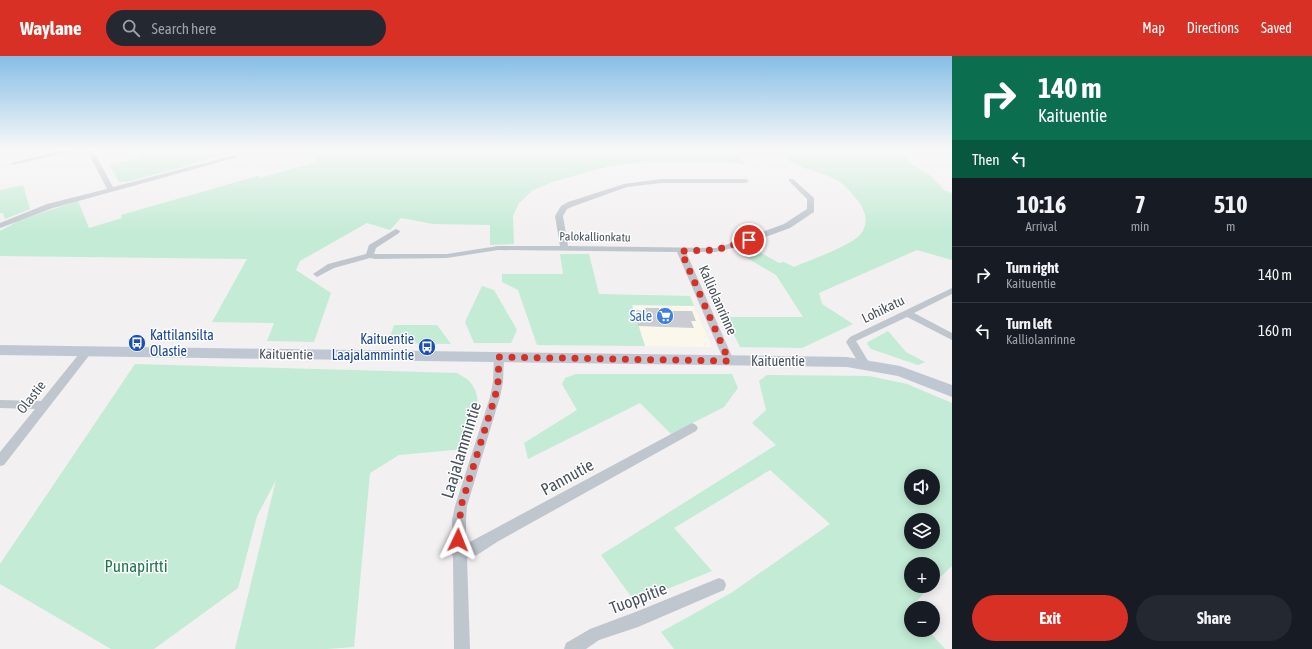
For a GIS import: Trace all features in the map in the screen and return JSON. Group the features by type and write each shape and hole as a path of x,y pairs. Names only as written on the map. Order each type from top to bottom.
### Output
{"street":[{"path":"104,178 110,189"},
{"path":"0,226 50,206 154,178"},
{"name":"Palokallionkatu","path":"370,255 375,257 447,256 498,248 681,251 716,250 738,244 787,226 811,210 810,198 791,180"},
{"path":"564,249 559,216 564,208 571,204 626,185 661,181 746,181"},
{"path":"317,274 331,266 370,255 372,247 396,231"},
{"name":"Kalliolanrinne","path":"681,251 729,361"},
{"name":"Lohikatu","path":"865,364 852,346 851,342 853,339 952,291"},
{"path":"907,313 952,337"},
{"name":"Kaituentie","path":"0,350 848,362 900,371 952,391"},
{"name":"Olastie","path":"0,461 87,351"},
{"name":"Laajalammintie","path":"462,649 458,553 459,520 461,506 495,397 498,382 499,357"},
{"path":"0,404 44,405"},
{"name":"Pannutie","path":"458,553 472,550 492,537 692,428"},
{"name":"Tuoppitie","path":"572,649 594,634 638,619 719,585"}],"shaded area":[{"path":"632,305 694,306 712,347 645,346"}],"green space":[{"path":"117,178 142,178 126,182 119,182"},
{"path":"252,178 568,178 552,182 532,191 519,203 513,216 514,244 490,245 490,225 433,224 401,218 390,230 367,223 300,261 296,270 331,293 314,342 267,341 274,323 212,322 247,259 0,256 0,231 20,220 78,201 89,228 122,218 121,215"},
{"path":"832,178 933,178 944,190 952,193 952,260 917,250 819,293 822,304 853,324 802,348 740,347 725,317 803,317 776,275 737,252 751,247 779,263 784,262 794,267 854,240 860,235 865,227 865,214 859,202 837,180"},
{"path":"23,185 30,209 5,219 3,213 0,213 0,190"},
{"path":"560,254 589,254 599,294 690,296 694,306 632,305 645,346 537,345 518,290 502,282 502,274 563,274"},
{"path":"482,286 494,290 517,330 511,343 474,343 465,322"},
{"path":"394,325 437,325 451,344 388,343"},
{"path":"888,331 906,352 925,362 918,365 871,349 867,344 868,342"},
{"name":"Punapirtti","path":"135,364 457,373 470,382 475,390 477,406 476,415 464,449 399,455 370,473 354,647 327,649 235,649 276,480 257,516 238,588 154,649 111,649 0,584 0,564"},
{"path":"576,374 732,374 738,388 724,407 671,434 640,403 528,459 524,443 577,410 562,384 565,378"},
{"path":"767,375 869,376 907,384 952,403 952,566 940,577 940,557 904,557 904,593 924,593 917,601 904,601 904,637 934,637 945,649 674,649 661,632 731,593 830,524 770,470 674,528 712,571 635,602 601,555 776,445 752,423 766,410 759,381"}],"building":[{"name":"Sale","path":"645,308 659,308 660,311 692,311 696,321 691,321 694,328 638,326 634,310 646,311"}],"place":[{"name":"Sale","path":"665,316"},
{"name":"Kattilansilta Olastie","path":"137,343"},
{"name":"Kaituentie Laajalammintie","path":"427,347"}],"route":[{"path":"458,540 461,506 495,397 498,382 499,357 729,361 681,251 716,250 749,240"}]}
